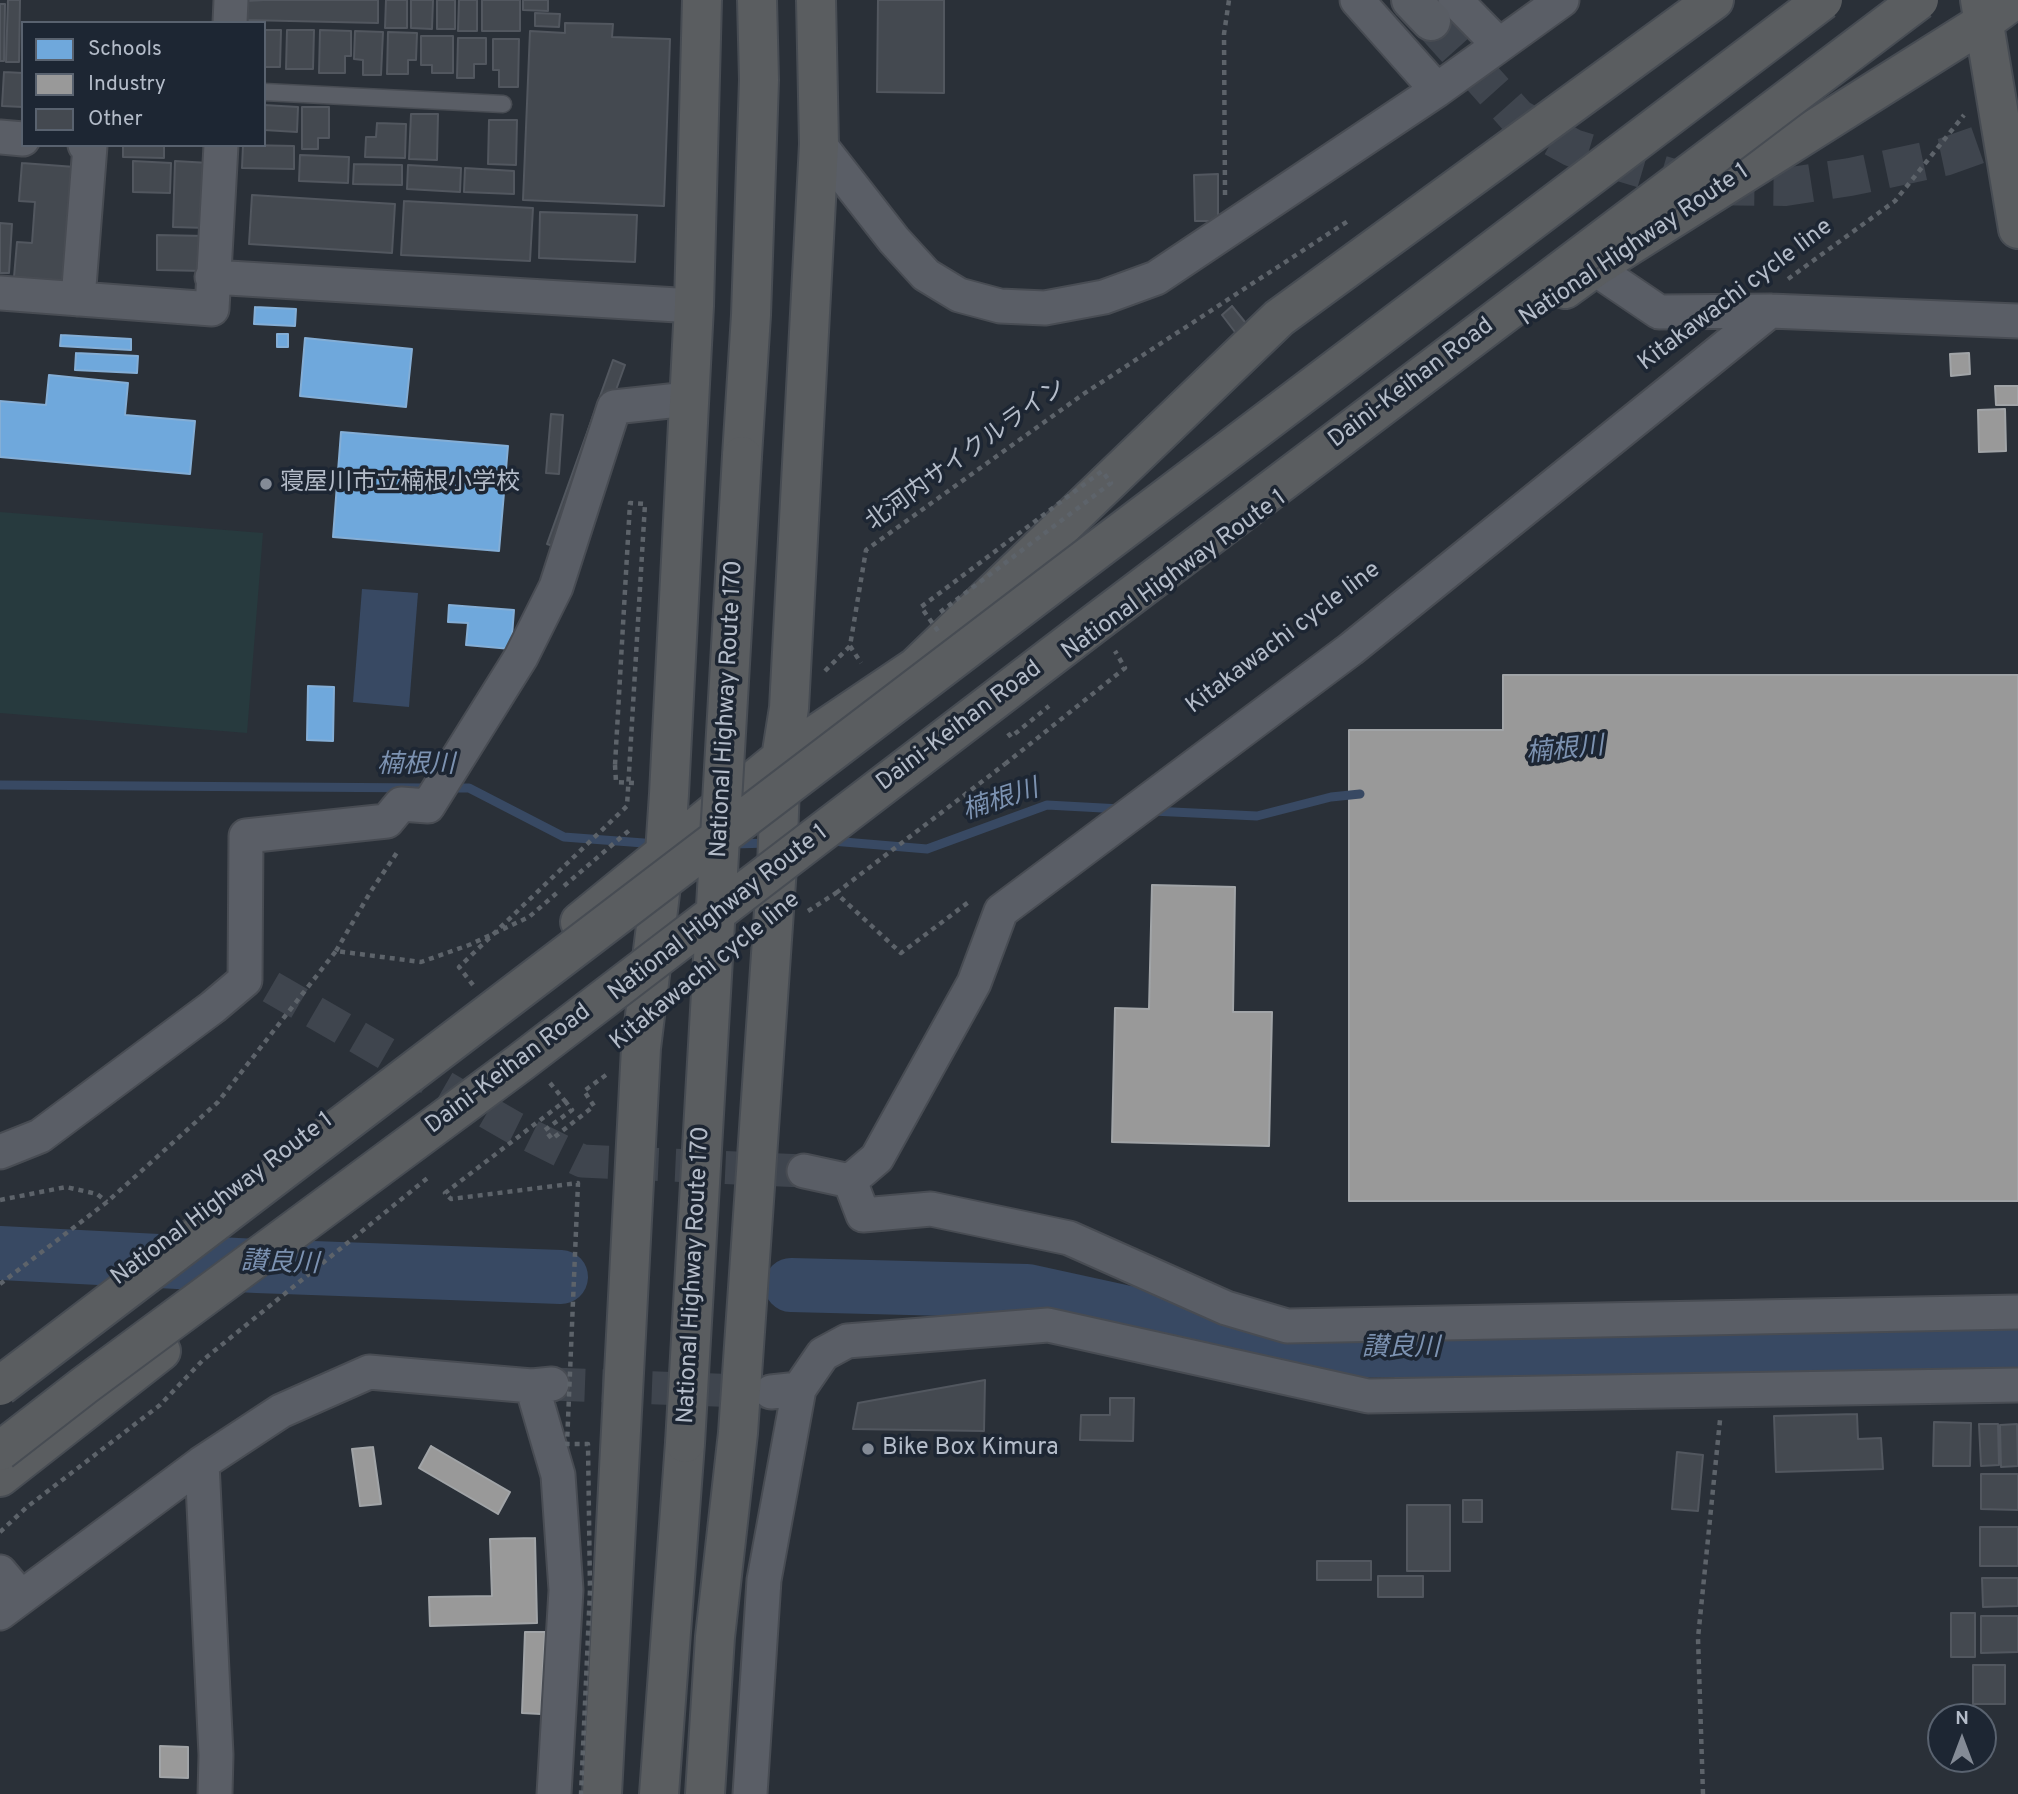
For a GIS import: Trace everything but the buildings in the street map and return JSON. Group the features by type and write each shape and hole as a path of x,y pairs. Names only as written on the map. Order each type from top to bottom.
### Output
{"highway":[{"path":"602,1794 640,1048 669,794 694,306 702,0"},
{"name":"National Highway Route 170","path":"659,1794 685,1443 751,315 758,94 757,0"},
{"path":"705,1794 715,1637 738,1433 777,867 781,758 789,708 819,144 816,0"},
{"name":"National Highway Route 1","path":"0,1369 453,1026 781,758 916,667 1279,318 1714,0"},
{"path":"0,1386 1823,0"},
{"name":"Daini-Keihan Road","path":"0,1451 521,1062 1098,621 1919,0"},
{"name":"National Highway Route 1","path":"0,1477 777,867 1594,268 1982,11 2014,0"},
{"path":"1982,11 2016,206"}],"street":[{"path":"230,21 232,0"},
{"path":"1357,0 1437,90"},
{"path":"819,144 894,240 926,275 959,295 1000,306 1045,308 1104,297 1156,278 1437,90 1562,0"},
{"path":"1432,7 1499,45"},
{"path":"0,137 21,139"},
{"path":"78,299 90,147"},
{"path":"0,293 212,309 221,147"},
{"path":"1594,268 1659,312 1770,311 2018,321"},
{"path":"212,277 694,306"},
{"path":"850,1181 877,1158 974,983 1001,911 1351,649 1770,311"},
{"path":"0,1152 40,1136 213,1007 258,984 246,836 387,821 401,804 428,806 521,657 556,587 614,407 688,399"},
{"path":"804,1171 850,1181"},
{"path":"850,1181 863,1215 931,1209 1069,1238 1226,1308 1287,1325 2018,1312"},
{"path":"750,1794 764,1580 785,1391 823,1354 847,1341 1048,1325 1368,1396 2018,1385"},
{"path":"0,1572 11,1605 202,1463 281,1411 369,1372 542,1385 558,1475 566,1590 554,1794"},
{"path":"202,1463 216,1755 215,1794"}],"lane":[{"path":"266,92 503,104"}],"path":[{"path":"1225,231 1224,34 1228,0"},
{"name":"Kitakawachi cycle line","path":"1786,280 1895,201 1992,80"},
{"name":"北河内サイクルライン","path":"789,708 849,646 866,550 1082,395 1355,217"},
{"path":"836,893 1005,764"},
{"path":"336,951 421,962 469,946 529,917 669,794"},
{"path":"1,1284 107,1202 218,1102 336,951 399,848"},
{"name":"Kitakawachi cycle line","path":"772,935 836,893 901,953 979,894"},
{"name":"Kitakawachi cycle line","path":"565,1101 572,1110 545,1130 552,1139 594,1106 584,1091 640,1048"},
{"path":"0,1532 27,1507 160,1405 203,1360 440,1168"},
{"path":"0,1199 66,1187 97,1194 107,1202"},
{"path":"1703,1794 1698,1638 1724,1388"}],"green space":[{"path":"0,512 263,533 247,733 0,713"}],"water":[{"path":"362,589 418,593 409,707 353,702"}],"waterway":[{"name":"楠根川","path":"0,785 431,788"},
{"name":"楠根川","path":"448,788 469,788 564,837 657,844"},
{"name":"楠根川","path":"1152,811 1257,816 1331,797 1360,794"},
{"name":"楠根川","path":"832,841 927,849 1047,805 1121,809"},
{"name":"楠根川","path":"734,844 769,843"},
{"name":"讃良川","path":"0,1253 561,1277"},
{"name":"讃良川","path":"791,1285 1027,1291 1137,1315 1252,1346 1314,1351 2018,1346"}],"tunnel":[{"path":"1431,21 1518,118 1573,148 1700,186 1785,187 1850,177 1944,157 2018,131"},
{"path":"271,987 513,1127 582,1161 804,1171"},
{"path":"552,1384 767,1392"}],"place":[{"name":"寝屋川市立楠根小学校","path":"266,484"},
{"name":"Bike Box Kimura","path":"868,1449"}]}
